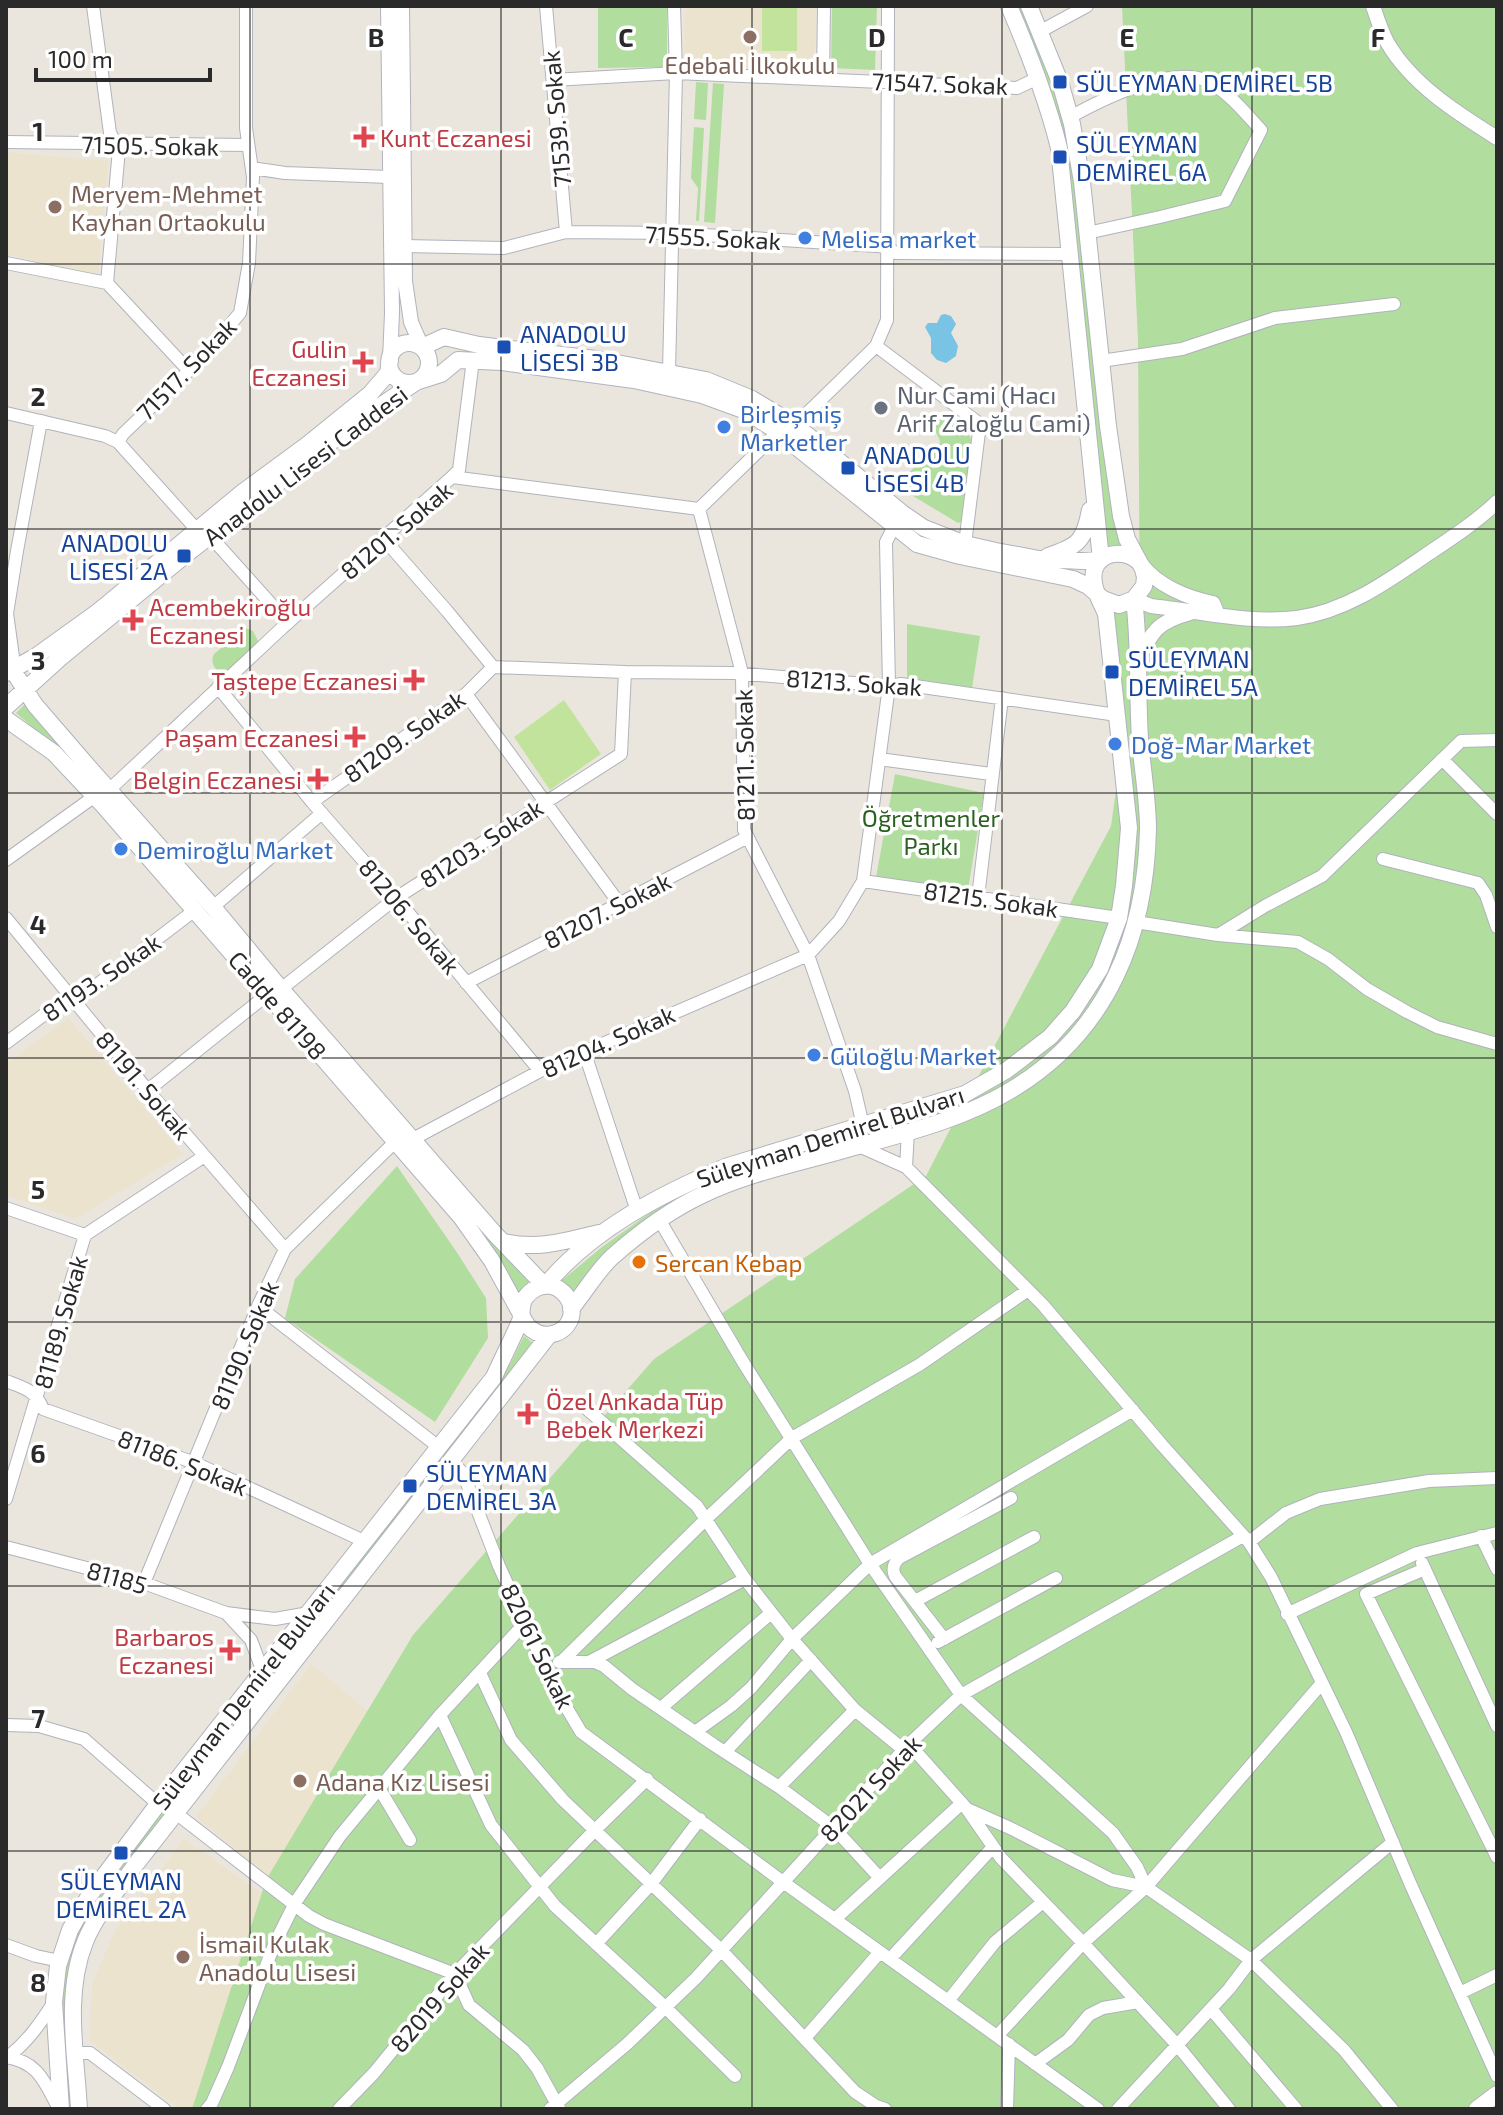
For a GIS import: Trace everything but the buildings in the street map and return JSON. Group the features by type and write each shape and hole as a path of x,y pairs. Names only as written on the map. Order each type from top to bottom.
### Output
{"main road":[{"path":"1009,6 1050,109 1059,148 1101,560"},
{"path":"1029,6 1060,82 1070,117 1082,182 1121,516 1127,539 1143,569 1144,586 1134,599 1119,605 1110,603 1097,593 1093,579 1101,560 1108,555 1125,553 1139,562"},
{"name":"Anadolu Lisesi Caddesi","path":"422,347 444,337 479,345 596,359 706,380 752,399 795,425 898,520 917,544 1073,579 1097,593"},
{"path":"402,345 422,347 428,357 426,374 416,382 397,379 392,373 392,354 402,345"},
{"name":"Anadolu Lisesi Caddesi","path":"6,707 204,533 370,394 388,373 390,360"},
{"name":"Anadolu Lisesi Caddesi","path":"9,671 35,657 358,421 416,382 441,374 458,360 502,362 667,386 702,395 746,411 812,458 844,487 898,520 965,544 1039,559 1101,560"},
{"path":"1039,559 1078,543 1087,528 1094,487"},
{"name":"Süleyman Demirel Bulvarı","path":"545,1286 560,1268 607,1231 690,1181 728,1166 965,1094 1007,1070 1050,1037 1073,1011 1100,969 1119,918 1129,828 1106,614 1097,593"},
{"name":"Süleyman Demirel Bulvarı","path":"571,1309 610,1259 700,1195 740,1179 969,1111 1015,1088 1042,1069 1090,1021 1117,978 1136,922 1142,891 1148,829 1134,599"},
{"name":"Cadde 81198","path":"9,671 195,910 413,1139 502,1242 545,1286"},
{"name":"Cadde 81198","path":"6,719 102,793 213,907 275,992 461,1217 492,1261 522,1316"},
{"path":"502,1242 544,1246 607,1231"},
{"path":"545,1286 566,1295 571,1309 563,1329 549,1335 535,1333 522,1316 526,1296 545,1286"},
{"name":"Süleyman Demirel Bulvarı","path":"60,2109 54,2002 60,1961 70,1930 89,1896 494,1377 522,1316"},
{"name":"Süleyman Demirel Bulvarı","path":"79,2109 72,2005 76,1972 85,1940 136,1864 549,1335"},
{"path":"1477,2109 1497,2094"}],"street":[{"path":"93,6 110,133 119,149 107,283"},
{"name":"71517. Sokak","path":"118,442 189,371 240,313 249,263 252,168 247,145 246,6"},
{"path":"388,6 390,360"},
{"path":"402,6 406,302 422,347"},
{"name":"71539. Sokak","path":"546,6 566,232"},
{"path":"669,372 676,73 674,6"},
{"path":"823,78 824,6"},
{"path":"795,425 876,346 887,320 888,6"},
{"path":"1039,32 1087,6"},
{"path":"1373,6 1387,42 1410,72 1443,102 1497,138"},
{"name":"71547. Sokak","path":"553,80 676,73 1017,88 1038,78"},
{"path":"1070,117 1157,80 1196,78 1210,83 1242,109 1261,130 1225,201 1087,233"},
{"name":"71505. Sokak","path":"6,142 247,145"},
{"path":"252,168 285,173 389,177"},
{"name":"71555. Sokak","path":"404,246 504,248 566,232 673,233 887,247 896,253 1070,254"},
{"path":"6,263 107,283 189,371"},
{"path":"1101,361 1182,349 1275,318 1394,304"},
{"path":"876,346 980,424 965,544"},
{"path":"452,477 459,470 473,360"},
{"path":"6,413 105,436 118,442 288,623"},
{"path":"9,671 13,657 7,616 11,559 41,421"},
{"path":"699,509 778,432"},
{"name":"81201. Sokak","path":"6,860 102,793 452,477 699,509"},
{"path":"1134,599 1151,606 1267,619 1326,613 1384,582 1479,520 1497,502"},
{"name":"81211. Sokak","path":"699,509 742,673 744,830 808,955 855,1091 863,1126"},
{"path":"1479,520 1497,514"},
{"path":"808,955 839,921 863,881 889,686 886,542 898,520"},
{"path":"384,539 493,667"},
{"path":"1139,562 1156,580 1200,601 1213,603 1218,615"},
{"path":"1138,661 1151,634 1171,618 1198,611"},
{"name":"81213. Sokak","path":"493,667 742,673 889,686 901,684 1117,715"},
{"name":"81209. Sokak","path":"312,802 466,694 493,667"},
{"name":"81203. Sokak","path":"148,1090 396,898 621,754 625,672"},
{"name":"81206. Sokak","path":"218,687 540,1071"},
{"path":"466,694 619,903"},
{"path":"978,897 1002,698"},
{"path":"1218,935 1322,876 1461,741 1497,740"},
{"path":"879,759 991,774"},
{"path":"1442,759 1497,814"},
{"path":"213,907 322,813"},
{"name":"81207. Sokak","path":"466,983 748,837"},
{"path":"1383,859 1478,883 1486,895 1497,927"},
{"name":"81215. Sokak","path":"863,881 1119,918"},
{"name":"81193. Sokak","path":"6,1043 69,996 81,997 195,910"},
{"name":"81191. Sokak","path":"6,918 203,1157 285,1249"},
{"path":"1136,922 1218,935 1298,942 1407,1012 1437,1027 1497,1044"},
{"name":"81204. Sokak","path":"413,1139 540,1071 808,955"},
{"path":"584,1051 637,1211"},
{"path":"906,1167 908,1131"},
{"name":"81190. Sokak","path":"144,1583 258,1306 285,1249 396,1141"},
{"path":"859,1146 906,1167 1043,1305 1246,1539 1271,1577 1346,1732 1497,2076"},
{"name":"81189. Sokak","path":"6,1499 85,1235 203,1157"},
{"path":"6,1208 85,1235"},
{"path":"660,1221 743,1362 870,1564 961,1695 1113,1833 1137,1867 1146,1887"},
{"path":"561,1662 792,1438 919,1365 1028,1290"},
{"path":"258,1306 440,1448"},
{"name":"81186. Sokak","path":"6,1381 38,1397 43,1409 195,1463 366,1542"},
{"path":"587,1409 697,1506 745,1579 792,1639 855,1710 906,1747 964,1806 1001,1858 1178,2046 1229,2109"},
{"path":"695,1732 742,1697 792,1639 870,1564 1133,1410"},
{"name":"82061 Sokak","path":"452,1462 463,1473 499,1566 556,1690 581,1732 1098,2109"},
{"name":"82021 Sokak","path":"556,2107 665,2007 906,1747 961,1695 1246,1539 1286,1513 1320,1499 1429,1481 1497,1478"},
{"path":"944,1639 895,1576 893,1569 897,1561 1011,1498"},
{"path":"1287,1614 1417,1553 1497,1533"},
{"path":"1481,1536 1497,1569"},
{"path":"915,1601 1034,1537"},
{"name":"81185","path":"6,1547 144,1583 226,1613 275,1619 309,1613"},
{"path":"1417,1553 1493,1710 1497,1726"},
{"path":"1425,1569 1366,1594 1497,1857"},
{"path":"929,1647 1056,1578"},
{"path":"589,1662 745,1579"},
{"name":"81185","path":"226,1613 251,1640 263,1672"},
{"path":"661,1708 771,1613"},
{"path":"207,2109 228,2067 274,1945 295,1903 340,1836 379,1788 440,1715 525,1623"},
{"path":"725,1752 811,1660"},
{"path":"544,1663 595,1662 604,1666 632,1689 779,1787 833,1827 879,1877"},
{"path":"480,1673 511,1740 563,1800 721,1950 855,2092 885,2109"},
{"path":"997,2036 1083,1943 1146,1887 1322,1683"},
{"path":"779,1787 855,1710"},
{"path":"440,1715 491,1825 555,1906 735,2076"},
{"path":"6,1725 39,1726 84,1739 158,1804"},
{"name":"82019 Sokak","path":"339,2109 374,2073 455,1974 647,1779"},
{"path":"379,1788 410,1840"},
{"path":"964,1806 1112,1880 1146,1887 1251,1960 1344,2050 1392,2109"},
{"path":"835,1919 879,1877 964,1806"},
{"path":"177,1814 309,1916 455,1974 469,2005 523,2050 537,2068 556,2107"},
{"path":"596,1944 651,1884 700,1819"},
{"path":"1118,2109 1178,2046 1251,1960 1393,1842"},
{"path":"805,2038 993,1847"},
{"path":"948,2001 995,1942 1043,1902"},
{"path":"6,1945 60,1961"},
{"path":"1460,1993 1497,1975"},
{"path":"7,2057 38,2028 54,2002"},
{"path":"1035,2064 1068,2040 1089,2015 1103,2008 1138,2002"},
{"path":"1211,2009 1296,2109"},
{"path":"1007,2109 1009,2044"},
{"path":"75,2053 90,2053 164,2109"},
{"path":"7,2057 22,2060 35,2068 60,2109"}],"shaded area":[{"name":"Edebali İlkokulu","path":"685,6 816,6 815,69 684,68"},
{"name":"Meryem-Mehmet Kayhan Ortaokulu","path":"6,152 108,161 98,276 6,254"},
{"path":"68,1018 183,1154 75,1219 6,1195 6,1064"},
{"name":"Adana Kız Lisesi","path":"311,1664 410,1746 293,1896 196,1817"},
{"name":"İsmail Kulak Anadolu Lisesi","path":"184,1839 282,1907 198,2109 180,2109 90,2041 92,1984 115,1931"}],"green space":[{"path":"598,6 667,6 667,67 598,68"},
{"path":"762,6 797,6 797,51 762,51"},
{"path":"832,6 877,6 875,70 831,68"},
{"path":"1015,6 1021,6 1050,71 1067,137 1106,471 1120,545 1107,546 1070,186"},
{"path":"1122,6 1497,6 1497,2109 192,2109 266,1880 413,1635 654,1359 926,1176 961,1108 734,1176 608,1253 571,1294 560,1282 602,1247 694,1185 967,1098 1111,826 1126,720 1113,607 1129,609 1130,692 1140,629 1138,340"},
{"path":"696,82 708,83 706,120 694,119"},
{"path":"713,83 724,84 715,223 704,222"},
{"path":"694,127 704,128 699,221 696,221 698,188 691,178"},
{"path":"947,415 964,428 974,445 964,521 958,523 904,488 911,470 940,443 934,426"},
{"path":"907,624 980,636 972,688 907,681"},
{"path":"245,628 253,631 258,641 256,646 226,674 221,674 213,665 214,654"},
{"path":"564,700 601,754 550,790 514,737"},
{"path":"25,704 530,1281 520,1294 476,1229 78,767 16,713"},
{"name":"Öğretmenler Parkı","path":"895,774 984,793 968,890 876,877"},
{"path":"397,1166 486,1298 488,1338 435,1422 285,1318 295,1279"},
{"path":"524,1336 534,1344 123,1867 89,1916 76,1942 67,1982 66,2025 73,2109 69,2109 62,2045 62,1978 73,1938 87,1912 138,1841 509,1366"}],"water":[{"path":"945,314 951,316 956,324 951,333 958,346 956,356 946,363 937,360 931,353 931,338 925,327 928,323 937,323"}],"place":[{"name":"Edebali İlkokulu","path":"750,37"},
{"name":"SÜLEYMAN DEMİREL 5B","path":"1060,82"},
{"name":"Kunt Eczanesi","path":"364,137"},
{"name":"SÜLEYMAN DEMİREL 6A","path":"1060,157"},
{"name":"Meryem-Mehmet Kayhan Ortaokulu","path":"55,207"},
{"name":"Melisa market","path":"805,238"},
{"name":"ANADOLU LİSESİ 3B","path":"504,347"},
{"name":"Gulin Eczanesi","path":"363,362"},
{"name":"Nur Cami (Hacı Arif Zaloğlu Cami)","path":"881,408"},
{"name":"Birleşmiş Marketler","path":"724,427"},
{"name":"ANADOLU LİSESİ 4B","path":"848,468"},
{"name":"ANADOLU LİSESİ 2A","path":"184,556"},
{"name":"Acembekiroğlu Eczanesi","path":"133,620"},
{"name":"SÜLEYMAN DEMİREL 5A","path":"1112,672"},
{"name":"Taştepe Eczanesi","path":"414,680"},
{"name":"Paşam Eczanesi","path":"355,737"},
{"name":"Doğ-Mar Market","path":"1115,744"},
{"name":"Belgin Eczanesi","path":"318,779"},
{"name":"Demiroğlu Market","path":"121,849"},
{"name":"Güloğlu Market","path":"814,1055"},
{"name":"Sercan Kebap","path":"639,1262"},
{"name":"Özel Ankada Tüp Bebek Merkezi","path":"528,1414"},
{"name":"SÜLEYMAN DEMİREL 3A","path":"410,1486"},
{"name":"Barbaros Eczanesi","path":"230,1650"},
{"name":"Adana Kız Lisesi","path":"300,1781"},
{"name":"SÜLEYMAN DEMİREL 2A","path":"121,1853"},
{"name":"İsmail Kulak Anadolu Lisesi","path":"183,1957"}]}
